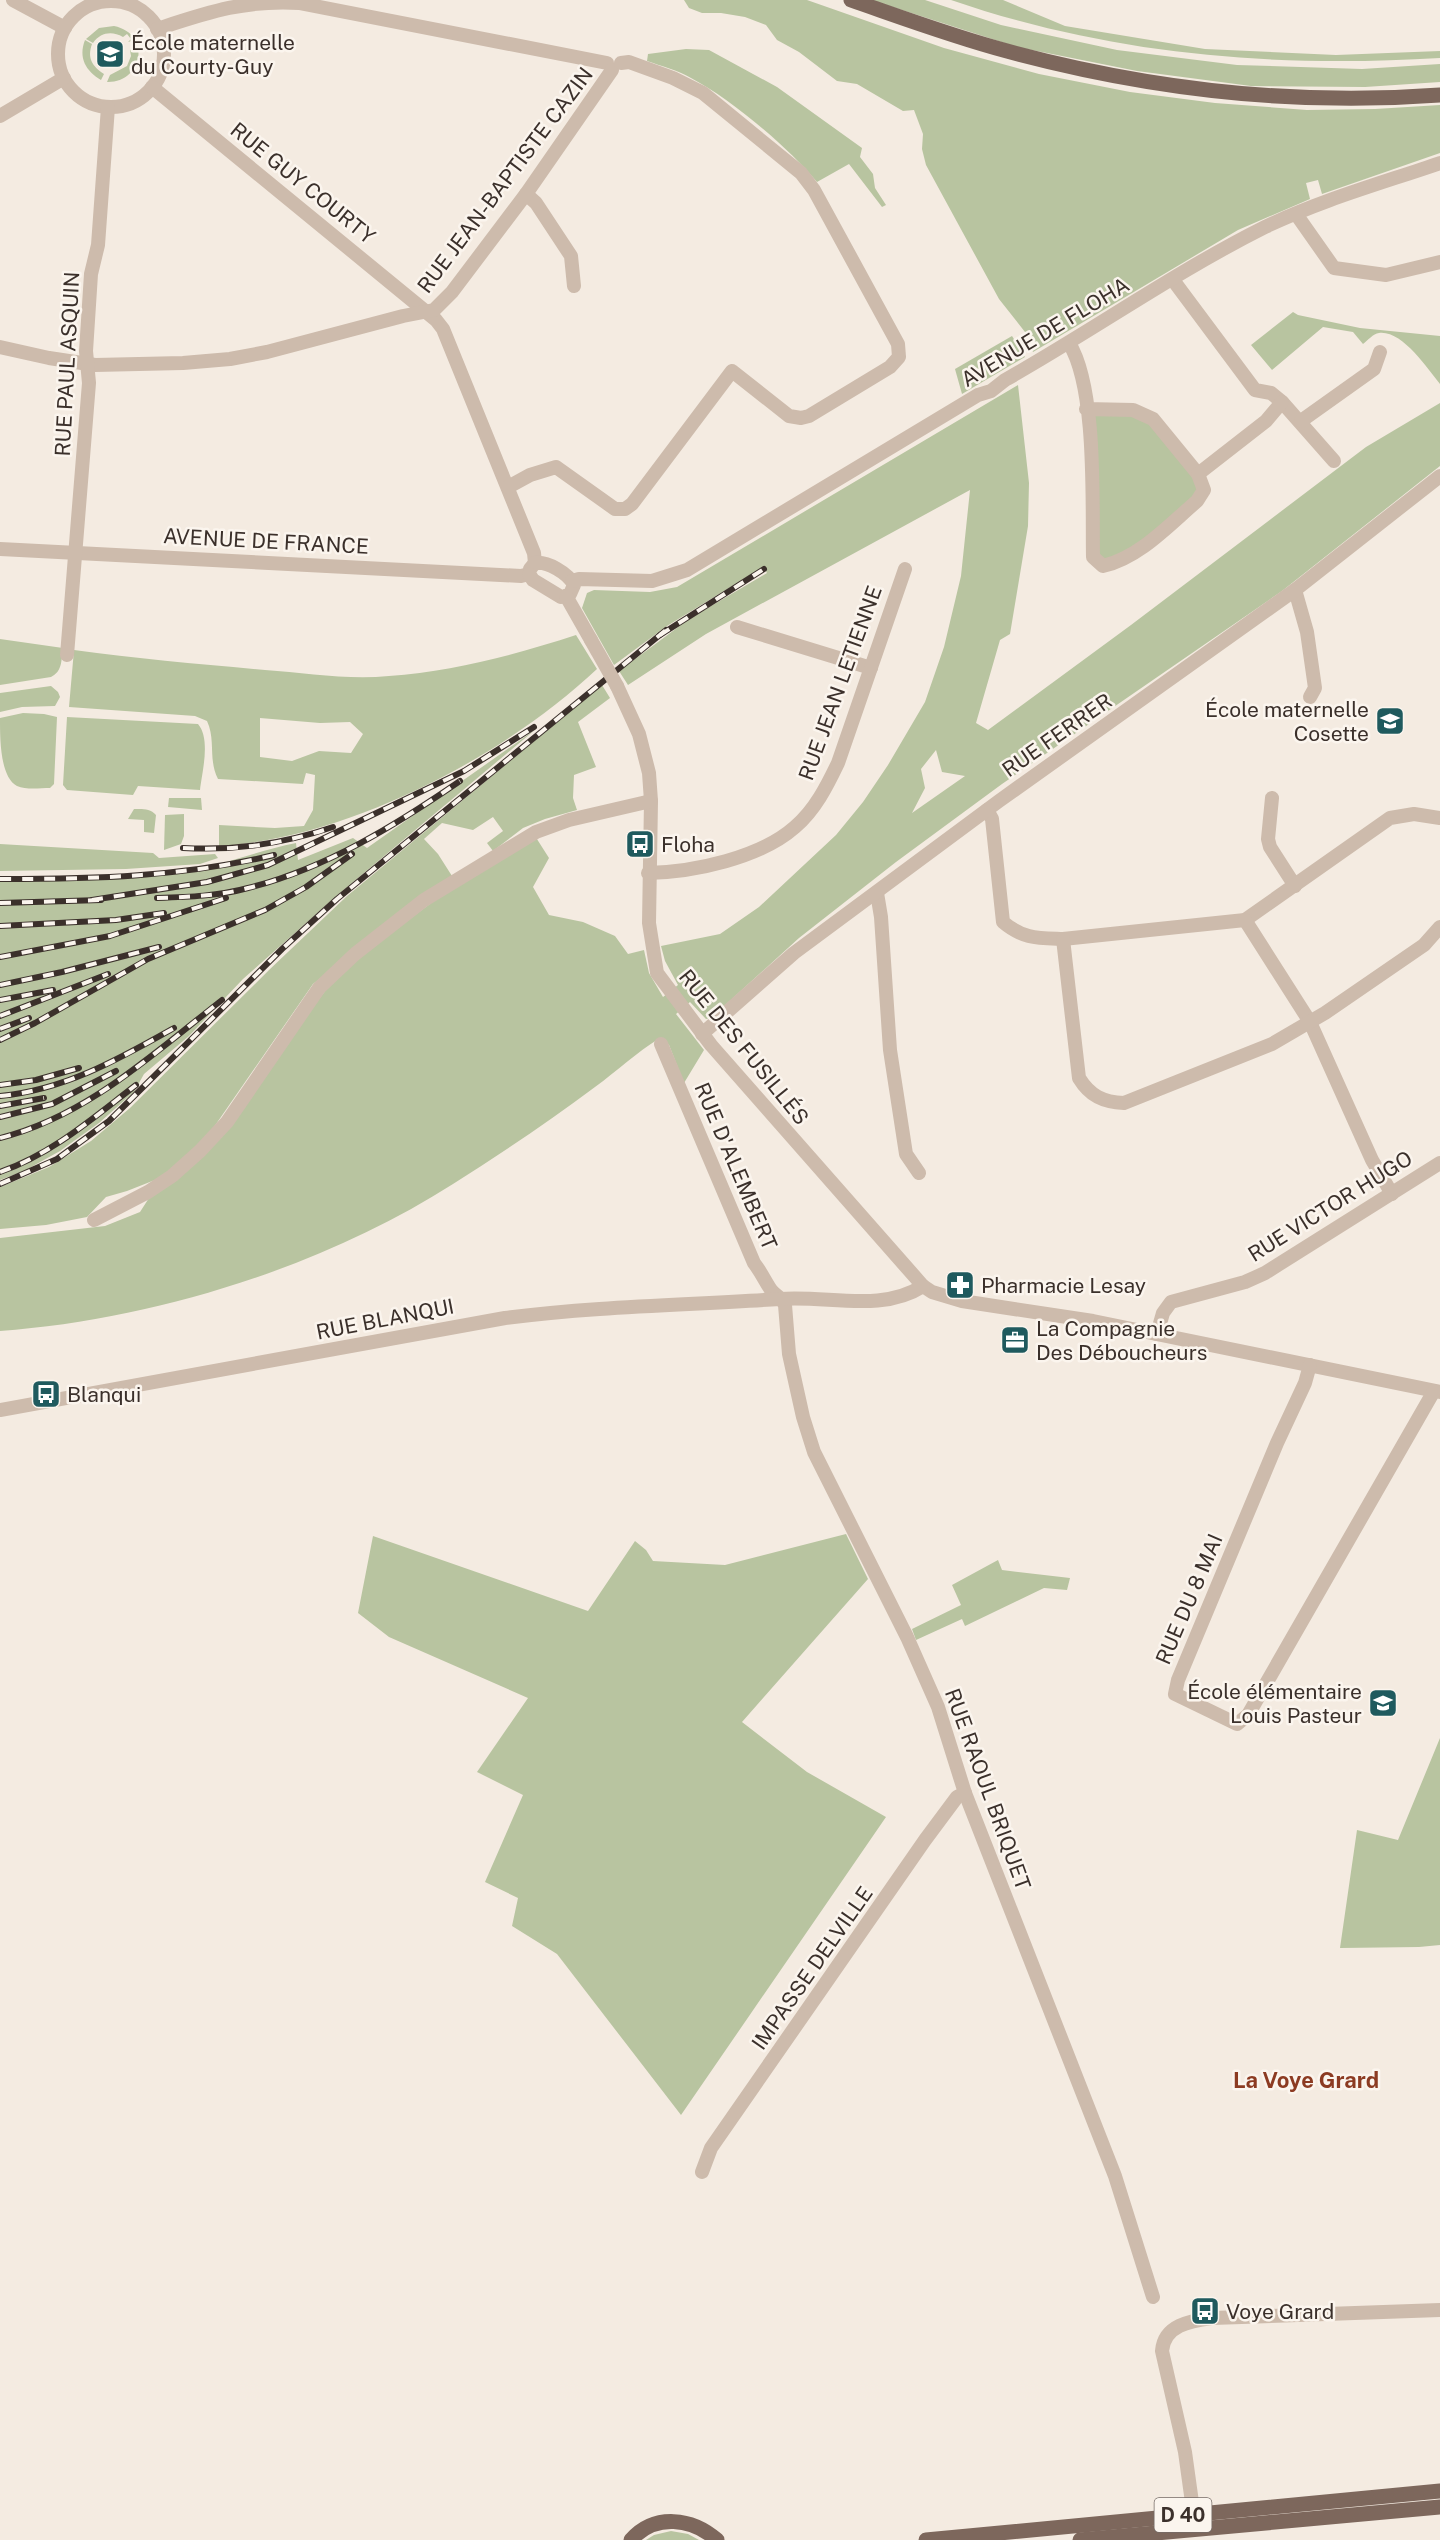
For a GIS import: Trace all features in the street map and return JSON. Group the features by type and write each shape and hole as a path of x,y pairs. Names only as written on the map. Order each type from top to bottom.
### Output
{"main road":[{"path":"851,0 1007,51 1158,84 1325,99 1440,95"},
{"name":"D 40","path":"1080,2540 1195,2522 1440,2491"},
{"name":"D 40","path":"926,2540 1440,2507"},
{"path":"630,2540 646,2528 660,2522 676,2521 692,2523 707,2531 717,2540"}],"street":[{"path":"13,0 65,28"},
{"path":"114,1 136,8 148,17 157,29 162,40 162,65 152,87 130,103 108,107 82,98 71,90 64,78 58,53 65,28 75,15 90,6 114,1"},
{"path":"157,29 242,4 299,3 614,65 629,62 673,78 703,93 801,173 814,190 898,344 899,357 890,367 809,416 801,418 789,416 732,371 632,504 625,509 615,509 556,466 530,475 508,487"},
{"name":"RUE JEAN-BAPTISTE CAZIN","path":"428,311 440,307 526,194 614,65"},
{"path":"0,117 64,78"},
{"name":"RUE GUY COURTY","path":"152,87 428,311 443,329 534,553 532,569"},
{"name":"RUE PAUL ASQUIN","path":"67,655 89,384 86,351 91,274 98,245 108,107"},
{"name":"AVENUE DE FLOHA","path":"572,581 586,579 652,581 674,576 687,570 978,395 991,391 1242,239 1296,214 1368,186 1394,177 1409,175 1440,163"},
{"path":"526,194 536,203 571,256 574,286"},
{"path":"1296,214 1334,268 1386,276 1440,262"},
{"path":"1173,280 1255,390 1271,393 1282,402 1335,460"},
{"path":"0,347 87,364 144,365 230,359 428,311"},
{"path":"1069,343 1080,372 1091,450 1094,557 1103,566 1131,555 1197,501 1204,490 1198,474 1153,418 1133,410 1086,409"},
{"path":"1301,421 1374,369 1380,352"},
{"path":"1198,474 1266,421 1282,402"},
{"name":"RUE FERRER","path":"702,1034 794,953 987,810 1295,590 1438,481"},
{"name":"AVENUE DE FRANCE","path":"0,549 521,576 532,569"},
{"path":"544,563 572,581 573,590 566,597 561,597 533,580 532,569 544,563"},
{"name":"RUE JEAN LETIENNE","path":"648,873 674,872 732,860 759,850 795,827 826,789 838,763 904,569"},
{"path":"1295,590 1307,632 1315,688 1310,698"},
{"name":"RUE DES FUSILLÉS","path":"566,597 617,686 644,750 649,773 651,801 648,873 649,923 655,966 664,984 702,1034 923,1286"},
{"path":"737,627 871,668"},
{"path":"1272,798 1268,839 1270,847 1295,886"},
{"path":"94,1220 148,1192 172,1176 200,1151 227,1122 319,988 354,954 424,900 536,832 569,819 651,801"},
{"path":"987,810 992,819 1004,922 1017,933 1036,938 1063,939 1245,920 1390,819 1414,814 1440,818"},
{"path":"877,893 881,917 890,1050 906,1154 919,1173"},
{"path":"1245,920 1310,1022 1372,1160 1392,1194"},
{"path":"1063,939 1079,1078 1085,1088 1096,1098 1108,1102 1124,1103 1272,1044 1310,1022 1424,945 1440,927"},
{"name":"RUE D'ALEMBERT","path":"661,1044 754,1263 772,1291 782,1299"},
{"name":"RUE VICTOR HUGO","path":"1157,1334 1163,1313 1172,1302 1265,1273 1440,1162"},
{"path":"923,1286 932,1292 962,1301 1093,1321 1437,1391"},
{"name":"RUE BLANQUI","path":"0,1410 506,1318 558,1311 782,1299 887,1301 909,1295 923,1286"},
{"name":"RUE RAOUL BRIQUET","path":"782,1299 785,1305 789,1354 814,1452 902,1627 934,1697 965,1793 1115,2176 1153,2297"},
{"name":"RUE DU 8 MAI","path":"1310,1365 1305,1383 1277,1443 1178,1680 1175,1694 1237,1724 1248,1715 1437,1391"},
{"name":"IMPASSE DELVILLE","path":"702,2172 711,2148 925,1840 957,1797 965,1793"},
{"path":"1195,2522 1185,2452 1162,2351 1162,2342 1171,2330 1180,2325 1203,2319 1440,2310"}],"green space":[{"path":"684,0 807,0 944,48 1039,74 1130,92 1215,103 1307,110 1440,105 1440,153 1322,194 1318,180 1306,183 1310,199 1238,230 1033,352 1025,332 999,299 926,165 922,149 923,134 914,110 903,111 857,84 837,81 799,52 777,40 766,25 745,17 702,13 689,8"},
{"path":"871,0 925,0 1001,25 1117,50 1237,65 1362,69 1440,64 1440,82 1365,87 1251,86 1137,71 1017,47"},
{"path":"951,0 1003,0 1065,26 1205,49 1336,55 1440,51 1440,58 1316,61 1254,59 1193,53 1071,34 1011,19"},
{"path":"114,26 126,31 135,40 128,42 131,39 127,34 123,37 111,33 103,35 93,43 86,39 99,28"},
{"path":"85,40 92,44 90,58 96,68 104,74 101,80 91,72 83,58"},
{"path":"135,42 138,47 138,57 135,67 129,75 107,82 110,75 127,66 131,56 130,50 137,47"},
{"path":"686,49 709,50 777,87 862,148 860,157 873,174 875,188 886,205 882,207 849,164 817,182 775,139 723,98 686,75 647,61 648,54"},
{"path":"1293,312 1360,328 1440,336 1440,384 1413,351 1396,337 1379,333 1363,344 1353,332 1323,327 1272,370 1251,345"},
{"path":"1012,336 1025,357 962,394 955,369"},
{"path":"1018,385 1029,483 1028,526 1010,634 1000,640 976,723 988,730 1366,447 1440,403 1440,466 1282,591 1002,784 896,862 799,938 711,1018 706,1019 690,1002 676,1014 704,1050 684,1083 669,1045 660,1038 578,1100 489,1161 402,1214 349,1240 293,1264 176,1302 58,1325 0,1331 0,1238 105,1226 140,1212 149,1198 192,1163 329,986 348,965 458,883 535,836 549,858 533,887 549,915 583,922 615,936 628,954 644,950 649,973 663,997 678,985 665,961 661,946 720,934 759,907 836,835 863,802 888,765 925,702 944,647 961,576 970,490 706,634 628,685 619,671 689,619 767,573 763,567 667,626 614,665 582,608 587,593 594,590 650,592 677,587","holes":["936,750 942,772 965,776 912,813 925,788 921,769"]},
{"path":"1086,409 1144,413 1204,490 1115,563 1093,557"},
{"path":"576,635 597,669 559,702 516,733 470,762 421,788 371,810 320,827 269,840 219,846 219,825 275,828 304,826 313,810 315,775 306,773 303,784 218,779 213,765 211,735 207,721 195,716 69,707 74,650 343,677 374,677 413,674 460,666","holes":["260,718 320,723 350,722 363,734 351,753 319,751 292,761 260,757"]},
{"path":"0,639 63,648 58,672 51,677 0,685"},
{"path":"602,685 610,698 578,722 596,767 574,775 573,798 577,810 523,828 493,851 487,843 503,831 493,817 473,830 442,823 424,839 438,854 452,876 313,984 214,1127 191,1153 160,1178 106,1197 87,1217 46,1225 0,1229 0,1187 49,1167 91,1141 130,1108 347,896"},
{"path":"51,686 60,697 55,706 22,707 0,712 0,693"},
{"path":"23,713 57,717 54,784 50,788 17,786 7,775 2,756 0,718"},
{"path":"67,717 198,724 202,730 205,747 200,790 138,786 133,795 67,790 63,785"},
{"path":"536,729 340,893 243,979 189,1036 144,1074 134,1092 99,1123 60,1151 24,1171 0,1180 0,877 113,876 180,871 209,866 296,843 298,860 353,838 367,848"},
{"path":"169,798 201,798 202,810 168,807"},
{"path":"134,809 149,810 156,815 154,833 144,832 144,820 128,819"},
{"path":"184,814 184,836 181,844 164,850 165,815"},
{"path":"0,844 153,853 159,858 215,854 218,858 200,864 126,869 0,871"},
{"path":"846,1534 868,1579 742,1722 807,1772 886,1817 681,2115 557,1954 512,1926 518,1898 485,1882 523,1795 477,1772 528,1698 389,1637 358,1613 373,1536 588,1611 635,1541 646,1550 653,1561 725,1565"},
{"path":"998,1560 1002,1570 1070,1578 1067,1590 1044,1588 965,1626 962,1619 916,1640 912,1629 961,1605 952,1585"},
{"path":"1440,1738 1440,1945 1340,1948 1357,1830 1398,1840"},
{"path":"671,2531 688,2534 699,2540 646,2540 654,2535"}],"railway":[{"path":"660,635 764,569"},
{"path":"0,1184 57,1159 109,1121 282,949 337,899 666,630"},
{"path":"92,900 207,882 268,865 464,771 534,727"},
{"path":"157,898 226,893 277,880 359,844 411,814 460,781"},
{"path":"183,848 259,845 296,838 333,827"},
{"path":"0,1040 35,1023 148,959 265,910 306,887 352,854"},
{"path":"0,879 138,875 206,868 274,855"},
{"path":"0,957 110,936 226,898"},
{"path":"0,903 101,900"},
{"path":"0,926 116,920 164,913"},
{"path":"0,985 159,947"},
{"path":"0,1016 108,974"},
{"path":"0,1000 53,990"},
{"path":"0,1138 31,1128 90,1099 145,1061 222,1000"},
{"path":"0,1029 29,1018"},
{"path":"0,1096 24,1093 69,1080 112,1062 174,1028"},
{"path":"0,1085 36,1080 79,1068"},
{"path":"0,1117 52,1104 116,1071"},
{"path":"0,1172 55,1145 136,1085"},
{"path":"0,1106 44,1098"}],"place":[{"name":"École maternelle du Courty-Guy","path":"110,54"},
{"name":"École maternelle Cosette","path":"1390,721"},
{"name":"Floha","path":"640,844"},
{"name":"Pharmacie Lesay","path":"960,1285"},
{"name":"La Compagnie Des Déboucheurs","path":"1015,1340"},
{"name":"Blanqui","path":"46,1394"},
{"name":"École élémentaire Louis Pasteur","path":"1383,1703"},
{"name":"Voye Grard","path":"1205,2311"}],"district":[{"name":"La Voye Grard","path":"1306,2080"}]}
